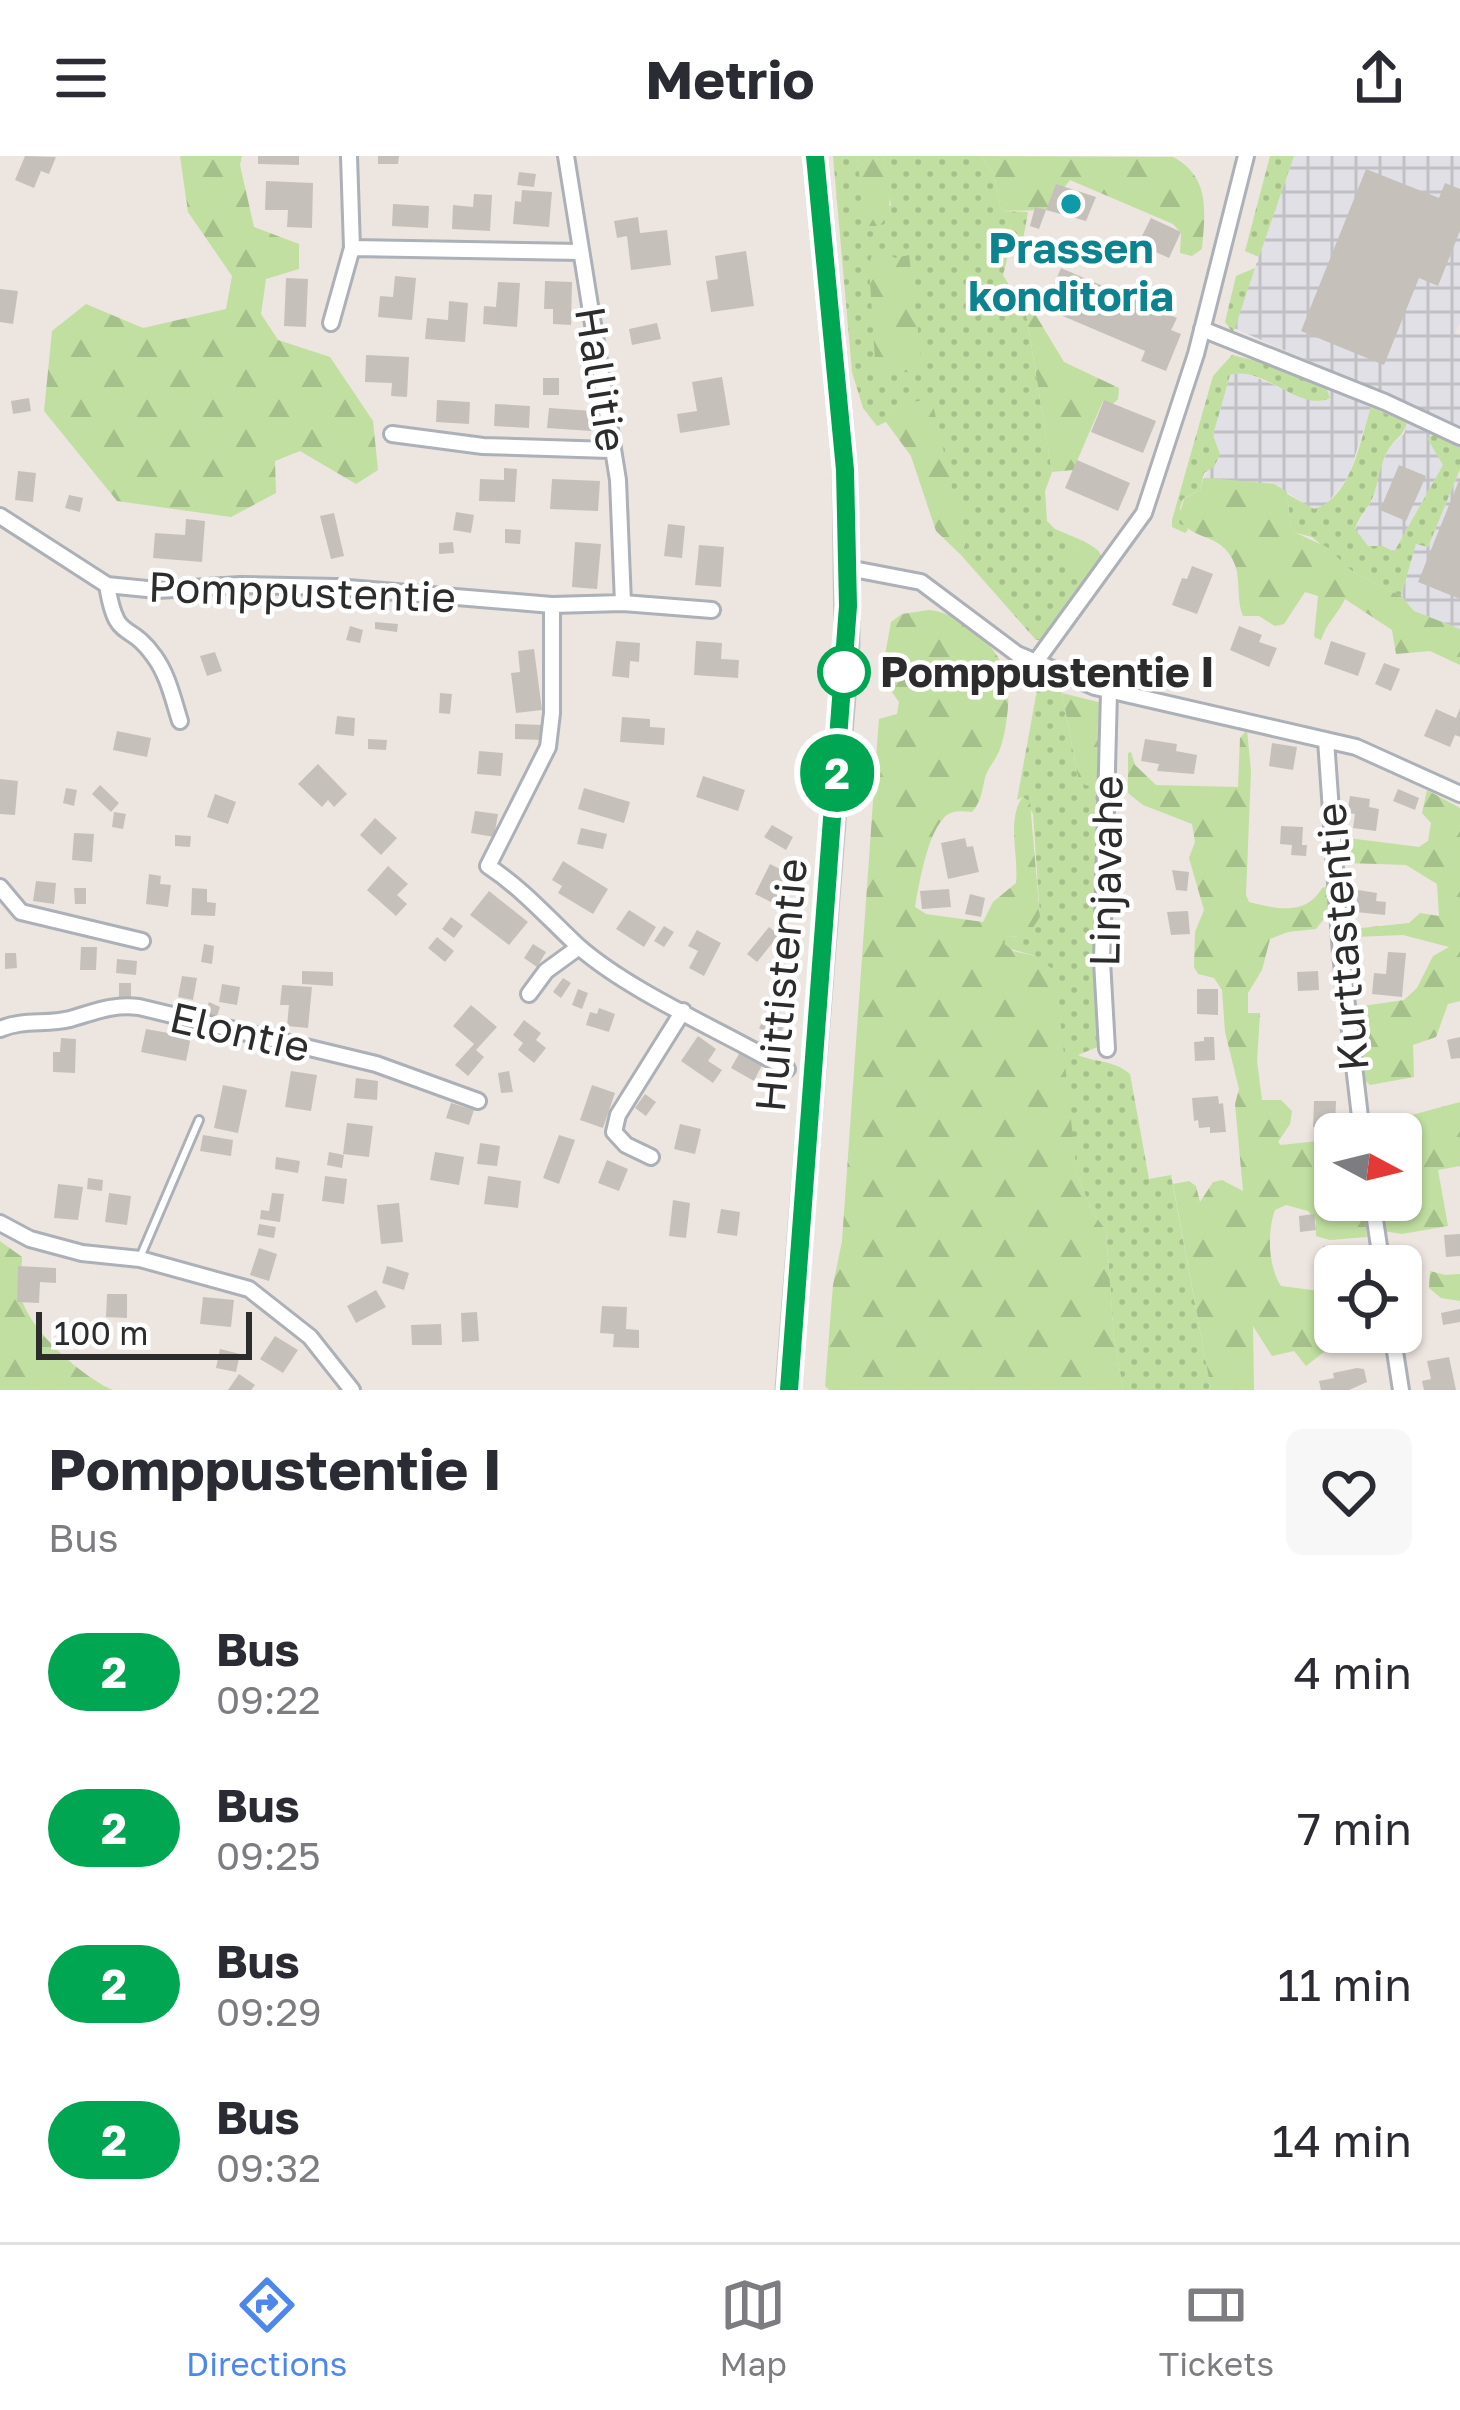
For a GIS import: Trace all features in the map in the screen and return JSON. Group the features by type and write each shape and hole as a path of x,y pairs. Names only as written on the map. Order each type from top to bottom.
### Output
{"highway":[{"name":"Huittistentie","path":"788,1390 847,645 845,470 815,156"}],"street":[{"path":"331,323 352,248 349,156"},
{"name":"Hallitie","path":"566,156 622,529 623,604"},
{"path":"1035,663 1144,513 1202,329 1246,156"},
{"path":"352,248 581,252"},
{"path":"1202,329 1460,437"},
{"path":"392,434 483,446 610,450"},
{"name":"Pomppustentie","path":"0,516 107,585 176,590 241,585 336,587 552,605 712,610"},
{"path":"848,568 921,582 1035,663 1109,692 1356,747 1460,794"},
{"path":"107,585 112,616 120,628 151,650 164,670 180,722"},
{"path":"552,605 548,747 488,866 543,909 579,947 787,1069"},
{"name":"Linjavahe","path":"1107,1049 1102,961 1109,692"},
{"name":"Kurttastentie","path":"1326,740 1343,974 1360,1113"},
{"path":"0,887 21,912 142,941"},
{"path":"529,994 546,971 579,947"},
{"name":"Elontie","path":"0,1030 15,1022 66,1020 103,1006 139,1007 376,1064 478,1101"},
{"path":"651,1157 626,1145 614,1132 618,1115 682,1011"},
{"path":"0,1223 31,1239 82,1253 140,1258 249,1288 310,1337 352,1390"},
{"path":"1395,1353 1401,1390"}],"lane":[{"path":"140,1258 199,1120"}],"shaded area":[{"path":"1294,156 1460,156 1460,323 1455,332 1460,335 1460,427 1234,328"},
{"path":"1242,372 1317,402 1330,398 1327,389 1371,407 1348,477 1325,506 1314,510 1287,492 1203,480 1220,454 1213,435 1230,375"},
{"path":"1407,423 1434,435 1428,439 1443,465 1394,552 1368,546 1355,530 1374,496 1377,474 1389,448 1404,434"},
{"path":"1460,469 1460,629 1414,611 1401,596 1416,543 1428,547"}],"green space":[{"path":"180,156 242,156 254,227 299,244 299,269 266,279 261,314 278,340 330,357 373,421 378,470 356,484 300,451 275,461 276,493 231,517 117,501 44,411 52,331 86,304 143,328 226,309 232,276 188,212"},
{"path":"833,156 857,156 867,226 891,205 883,156 981,156 994,173 1001,211 1028,212 1023,240 1009,252 1003,275 1026,313 1052,472 1045,491 1047,521 1081,540 1069,560 1086,585 1041,640 1036,640 961,555 965,544 925,400 889,409 886,422 877,426 863,408 852,372","holes":["875,336 909,372 877,374"]},
{"path":"857,156 883,156 890,202 879,226 866,226"},
{"path":"981,156 1173,157 1200,185 1202,249 1192,256 1180,253 1181,233 1173,224 1070,180 1046,210 1001,211 994,173"},
{"path":"1270,156 1294,156 1259,257 1245,251"},
{"path":"872,254 895,258 909,255 922,365 909,372 876,375 869,266"},
{"path":"1255,268 1233,333 1225,322 1236,276"},
{"path":"1032,309 1064,362 1119,388 1113,404 1103,401 1073,470 1052,472 1026,313"},
{"path":"1232,355 1327,389 1330,398 1306,399 1256,376 1230,375 1213,435 1220,454 1214,467 1204,473 1200,490 1183,499 1185,533 1172,527 1172,520 1213,376"},
{"path":"926,399 934,409 965,544 961,555 936,531 911,456 886,422 888,409"},
{"path":"1371,407 1407,423 1387,452 1372,499 1355,529 1368,546 1394,552 1443,465 1427,438 1434,435 1460,447 1460,469 1428,547 1416,544 1401,596 1353,572 1312,537 1291,527 1287,494 1314,509 1337,493 1353,466"},
{"path":"1209,478 1274,484 1287,492 1296,533 1327,547 1353,572 1401,596 1414,611 1460,629 1460,665 1430,651 1396,654 1392,630 1345,599 1321,640 1314,637 1318,596 1305,592 1284,624 1275,626 1259,616 1243,616 1232,558 1179,517 1184,499"},
{"path":"1081,540 1102,559 1086,585 1068,560"},
{"path":"929,610 964,623 984,640 1005,672 1008,698 1001,746 979,800 972,812 949,814 937,827 915,907 926,914 983,922 993,902 1016,883 1015,816 1023,797 1030,802 1040,917 1026,938 1010,936 1002,942 1013,951 1036,956 1055,971 1077,1175 1106,1230 1123,1390 829,1390 825,1386 833,1285 842,1241 879,719 897,714 899,702 881,677 891,622 902,614"},
{"path":"1039,679 1062,693 1078,777 1101,790 1100,1046 1078,1055 1130,1074 1149,1179 1171,1175 1211,1390 1123,1390 1106,1230 1077,1175 1047,968 1036,956 1003,947 1002,941 1018,937 1040,917 1033,814 1023,797 1017,800"},
{"path":"1062,693 1102,703 1101,790 1083,784 1078,777"},
{"path":"1247,730 1249,902 1299,907 1329,886 1330,911 1316,929 1270,939 1262,970 1248,993 1248,1013 1260,1013 1257,1061 1262,1100 1281,1100 1292,1111 1278,1142 1314,1141 1314,1218 1308,1211 1286,1205 1275,1210 1270,1249 1281,1286 1314,1290 1314,1353 1323,1353 1306,1366 1294,1351 1272,1356 1253,1326 1254,1390 1211,1390 1173,1184 1189,1181 1196,1186 1200,1202 1213,1182 1222,1180 1243,1191 1235,1104 1239,1089 1225,1032 1222,990 1214,978 1198,974 1194,967 1195,932 1204,910 1189,858 1195,842 1192,824 1143,805 1128,793 1128,753 1156,785 1238,787 1240,738"},
{"path":"1427,790 1460,808 1460,1001 1448,1004 1436,1037 1413,1045 1414,1077 1370,1085 1363,1079 1356,1007 1404,1000 1417,988 1433,956 1449,947 1403,935 1354,937 1352,929 1409,923 1420,913 1439,916 1437,884 1406,865 1347,863 1343,858 1348,838 1419,847 1428,841 1431,823 1422,813"},
{"path":"1460,1102 1460,1166 1438,1170 1448,1226 1402,1234 1383,1231 1382,1221 1422,1221 1419,1113"},
{"path":"1316,1221 1365,1221 1367,1237 1330,1240 1316,1236"},
{"path":"0,1241 22,1257 21,1296 45,1337 72,1363 113,1390 0,1390"},
{"path":"1430,1271 1460,1274 1460,1301 1441,1298 1429,1288"}],"building":[{"path":"25,156 56,157 49,174 41,171 34,188 15,180"},
{"path":"258,156 299,156 299,165 258,164"},
{"path":"378,156 399,156 398,164 378,164"},
{"path":"1366,169 1439,198 1445,183 1460,189 1460,231 1438,286 1419,278 1384,365 1301,331"},
{"path":"519,172 536,174 534,187 517,185"},
{"path":"266,181 313,183 312,228 287,227 288,210 265,210"},
{"name":"Prassen konditoria","path":"1056,184 1096,197 1086,221 1046,210"},
{"path":"522,190 552,192 549,227 513,224 515,201 521,202"},
{"path":"474,194 492,195 490,231 452,229 453,205 473,207"},
{"path":"393,204 429,206 428,228 392,226"},
{"path":"1035,207 1046,210 1039,229 1030,226"},
{"path":"638,217 640,233 667,230 671,265 631,270 627,236 617,238 614,221"},
{"path":"1151,218 1181,232 1169,258 1138,244"},
{"path":"746,251 754,306 711,312 706,281 718,279 715,256"},
{"path":"1061,268 1177,318 1171,330 1181,334 1166,371 1141,361 1145,351 1044,308"},
{"path":"395,276 416,278 412,320 378,317 380,296 393,297"},
{"path":"286,278 308,279 306,327 284,326"},
{"path":"545,281 572,282 571,325 553,324 553,309 544,309"},
{"path":"498,282 520,283 517,327 483,324 484,306 496,307"},
{"path":"0,289 18,291 13,324 0,322"},
{"path":"449,301 468,303 465,342 425,339 427,318 448,320"},
{"path":"657,323 661,339 632,345 629,329"},
{"path":"366,355 409,357 407,397 391,396 392,383 365,382"},
{"path":"722,377 730,425 680,433 677,414 697,411 692,382"},
{"path":"543,378 559,378 559,395 543,395"},
{"path":"29,398 31,411 13,414 11,401"},
{"path":"437,400 470,402 469,424 436,422"},
{"path":"1104,400 1156,421 1143,453 1091,432"},
{"path":"495,404 530,406 529,428 494,426"},
{"path":"549,408 593,411 591,431 547,428"},
{"path":"1077,460 1130,483 1118,511 1065,488"},
{"path":"1399,465 1426,476 1406,521 1380,510"},
{"path":"504,468 517,469 515,502 479,501 480,479 504,480"},
{"path":"18,471 36,473 33,502 15,500"},
{"path":"1460,478 1460,599 1418,582"},
{"path":"552,479 600,481 598,511 550,509"},
{"path":"69,495 83,498 80,512 65,508"},
{"path":"456,512 474,515 471,533 453,530"},
{"path":"334,513 344,556 331,559 320,516"},
{"path":"186,519 205,521 202,562 153,558 155,533 185,535"},
{"path":"668,524 685,526 682,558 664,556"},
{"path":"505,529 521,530 520,544 505,543"},
{"path":"453,542 454,553 439,554 439,543"},
{"path":"575,542 601,544 597,589 572,587"},
{"path":"699,545 724,547 721,587 695,585"},
{"path":"1192,566 1213,574 1197,614 1172,605"},
{"path":"375,622 398,624 397,632 375,629"},
{"path":"350,626 363,630 360,643 346,640"},
{"path":"1239,626 1262,635 1259,642 1277,648 1269,667 1230,650"},
{"path":"616,641 640,643 639,662 630,661 629,678 612,676"},
{"path":"696,641 722,643 721,659 739,660 738,678 694,675"},
{"path":"1331,641 1366,653 1358,676 1324,664"},
{"path":"534,649 542,710 516,713 511,673 520,672 518,651"},
{"path":"215,652 222,671 207,676 200,656"},
{"path":"1384,663 1400,669 1391,691 1375,684"},
{"path":"440,693 452,694 450,714 439,713"},
{"path":"1460,708 1460,737 1455,735 1450,747 1424,736 1436,709 1456,718"},
{"path":"337,716 355,718 354,736 335,734"},
{"path":"622,717 650,719 650,727 665,728 664,745 620,742"},
{"path":"515,724 544,725 544,740 515,739"},
{"path":"117,731 151,738 147,757 113,750"},
{"path":"368,739 387,740 386,750 368,749"},
{"path":"1145,739 1177,744 1176,751 1197,755 1194,774 1157,771 1159,764 1141,761"},
{"path":"1272,743 1297,747 1293,770 1269,766"},
{"path":"479,751 503,753 501,776 477,774"},
{"path":"318,764 347,794 334,807 328,800 322,807 298,784"},
{"path":"703,776 745,790 738,811 696,797"},
{"path":"0,779 18,781 15,815 0,814"},
{"path":"100,785 119,803 111,812 92,794"},
{"path":"66,788 77,790 74,806 63,803"},
{"path":"584,788 630,802 624,823 578,809"},
{"path":"1398,789 1419,798 1415,810 1393,801"},
{"path":"215,794 236,802 228,824 207,817"},
{"path":"1350,796 1370,799 1369,807 1379,809 1376,831 1353,828 1355,814 1347,813"},
{"path":"475,811 498,814 494,837 471,833"},
{"path":"114,812 126,814 123,829 112,827"},
{"path":"375,818 397,838 381,855 360,835"},
{"path":"772,825 793,837 786,850 764,837"},
{"path":"1281,826 1303,827 1306,856 1291,855 1292,845 1280,844"},
{"path":"581,828 607,834 603,849 577,844"},
{"path":"74,833 94,834 92,862 72,860"},
{"path":"175,835 191,836 190,847 175,846"},
{"path":"965,838 967,847 973,846 979,872 948,879 941,843"},
{"path":"563,861 608,889 593,914 558,893 562,886 552,880"},
{"path":"770,864 790,874 775,904 755,894"},
{"path":"388,866 408,884 397,895 407,904 396,916 367,890"},
{"path":"1172,870 1189,872 1187,891 1176,890"},
{"path":"149,874 161,876 160,884 171,885 168,907 146,904"},
{"path":"36,881 56,883 54,904 33,901"},
{"path":"74,888 86,888 86,904 75,904"},
{"path":"192,888 207,889 207,902 216,903 215,916 191,915"},
{"path":"949,889 951,907 922,909 920,891"},
{"path":"1358,890 1377,893 1376,901 1386,902 1385,915 1356,912"},
{"path":"489,891 528,922 509,945 470,915"},
{"path":"970,894 985,898 981,917 965,914"},
{"path":"629,910 656,927 644,947 616,929"},
{"path":"1188,911 1190,934 1171,935 1167,912"},
{"path":"451,917 463,926 454,938 442,929"},
{"path":"664,926 674,932 664,947 654,941"},
{"path":"769,927 779,935 757,962 747,954"},
{"path":"697,930 721,943 704,976 689,968 698,951 688,946"},
{"path":"437,937 454,951 445,962 428,948"},
{"path":"204,944 214,946 212,964 201,962"},
{"path":"533,944 546,952 537,967 524,958"},
{"path":"81,947 97,947 96,970 80,970"},
{"path":"1388,952 1406,953 1402,997 1372,994 1374,973 1386,974"},
{"path":"5,953 16,953 17,968 5,969"},
{"path":"117,959 137,961 136,975 116,973"},
{"path":"779,961 790,967 783,981 771,975"},
{"path":"302,971 333,972 333,986 302,984"},
{"path":"1318,971 1319,990 1298,991 1297,972"},
{"path":"182,976 197,978 193,1000 178,997"},
{"path":"563,978 571,983 561,998 553,992"},
{"path":"119,983 131,983 131,997 119,997"},
{"path":"222,984 240,987 237,1005 219,1002"},
{"path":"282,985 312,987 308,1028 287,1026 289,1005 280,1005"},
{"path":"578,989 588,993 582,1009 572,1005"},
{"path":"1197,989 1218,989 1218,1015 1197,1014"},
{"path":"209,1002 220,1007 216,1019 204,1015"},
{"path":"471,1005 497,1027 476,1050 484,1057 468,1076 455,1065 474,1044 453,1026"},
{"path":"599,1008 615,1014 609,1032 586,1025 590,1012 597,1014"},
{"path":"769,1010 787,1020 778,1038 759,1028"},
{"path":"524,1020 541,1033 536,1040 546,1048 534,1063 518,1050 523,1043 513,1035"},
{"path":"146,1029 191,1037 186,1061 141,1052"},
{"path":"698,1036 716,1049 708,1061 722,1070 713,1083 681,1061"},
{"path":"1214,1037 1215,1060 1195,1061 1194,1042"},
{"path":"1460,1037 1460,1058 1451,1059 1447,1040"},
{"path":"61,1038 76,1039 75,1073 53,1072 53,1052 60,1052"},
{"path":"740,1052 762,1065 754,1081 731,1068"},
{"path":"291,1071 317,1075 311,1111 285,1107"},
{"path":"509,1071 513,1092 501,1093 498,1073"},
{"path":"356,1078 378,1081 377,1100 354,1098"},
{"path":"223,1085 247,1090 238,1133 214,1128"},
{"path":"592,1085 615,1093 603,1128 580,1120"},
{"path":"645,1094 656,1102 646,1116 635,1108"},
{"path":"1218,1096 1226,1132 1210,1133 1210,1127 1199,1128 1198,1120 1194,1121 1192,1098"},
{"path":"1314,1101 1336,1101 1336,1113 1314,1113 1313,1127"},
{"path":"451,1103 474,1110 469,1125 446,1118"},
{"path":"347,1123 373,1126 369,1157 343,1154"},
{"path":"680,1124 701,1129 695,1154 674,1149"},
{"path":"203,1135 233,1140 231,1156 200,1151"},
{"path":"559,1135 575,1140 559,1184 543,1178"},
{"path":"480,1143 500,1146 497,1166 477,1164"},
{"path":"329,1152 344,1155 342,1168 327,1165"},
{"path":"435,1152 464,1157 459,1185 430,1180"},
{"path":"276,1157 300,1161 298,1173 275,1169"},
{"path":"607,1160 628,1169 619,1191 598,1183"},
{"path":"325,1176 347,1179 344,1204 322,1201"},
{"path":"488,1176 521,1181 518,1208 484,1204"},
{"path":"88,1178 103,1180 102,1191 87,1189"},
{"path":"58,1184 83,1187 78,1220 54,1218"},
{"path":"109,1193 131,1196 127,1225 105,1222"},
{"path":"272,1193 284,1194 280,1222 260,1219 261,1210 269,1211"},
{"path":"673,1200 690,1203 686,1238 669,1236"},
{"path":"399,1203 403,1242 381,1244 377,1205"},
{"path":"721,1209 740,1212 737,1236 717,1233"},
{"path":"1314,1214 1316,1230 1300,1232 1299,1216"},
{"path":"259,1224 276,1227 274,1238 257,1235"},
{"path":"1460,1234 1460,1256 1446,1257 1444,1235"},
{"path":"259,1248 277,1254 269,1281 250,1275"},
{"path":"18,1266 56,1268 56,1283 40,1282 39,1303 17,1302"},
{"path":"387,1266 409,1273 404,1290 382,1283"},
{"path":"376,1290 386,1307 356,1323 347,1306"},
{"path":"107,1294 127,1294 127,1318 106,1317"},
{"path":"203,1297 234,1300 231,1327 200,1324"},
{"path":"602,1306 627,1307 626,1329 639,1330 639,1348 613,1347 614,1334 600,1333"},
{"path":"1460,1309 1460,1322 1443,1325 1441,1313"},
{"path":"477,1312 479,1341 462,1342 461,1313"},
{"path":"441,1324 442,1345 412,1345 411,1325"},
{"path":"275,1336 298,1350 283,1373 260,1359"},
{"path":"220,1349 240,1354 236,1372 216,1368"},
{"path":"1449,1357 1456,1390 1424,1390 1422,1381 1431,1379 1427,1361"},
{"path":"1364,1369 1367,1382 1349,1390 1321,1390 1319,1381"},
{"path":"239,1374 255,1385 251,1390 228,1390"}],"bus line":[{"name":"2","path":"789,1390 848,606 845,470 815,156"}],"place":[{"name":"Prassen konditoria","path":"1071,204"},
{"name":"Pomppustentie I","path":"844,672"}]}
